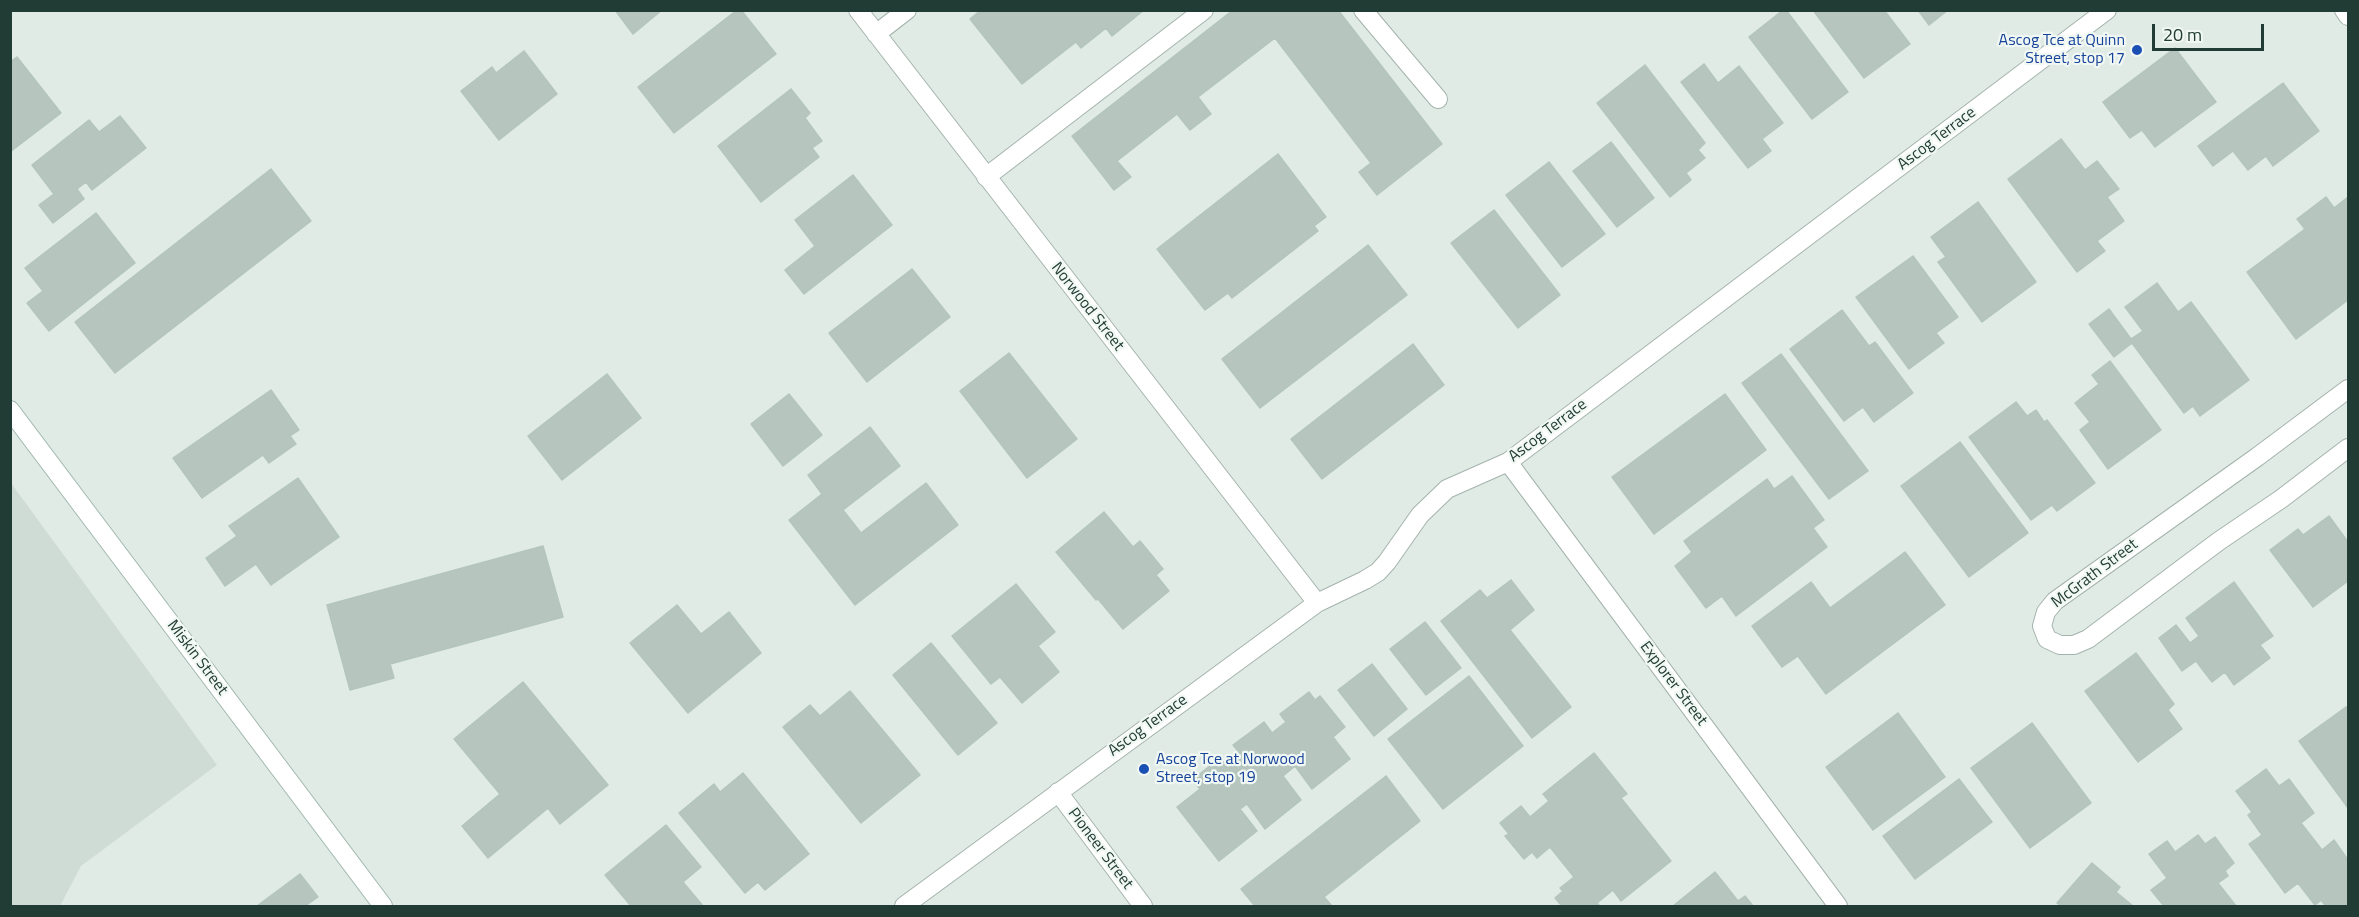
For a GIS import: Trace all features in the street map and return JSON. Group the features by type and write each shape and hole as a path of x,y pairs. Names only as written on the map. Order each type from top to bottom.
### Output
{"street":[{"name":"Norwood Street","path":"858,10 1317,603"},
{"path":"876,34 907,10"},
{"path":"986,177 1204,10"},
{"path":"1363,10 1438,99"},
{"path":"2344,10 2349,16"},
{"name":"Ascog Terrace","path":"904,906 1317,603 1378,572 1388,562 1420,515 1447,489 1508,462 2099,13"},
{"name":"McGrath Street","path":"2349,389 2055,602 2046,612 2042,626 2047,639 2060,645 2074,645 2088,639 2349,448"},
{"name":"Miskin Street","path":"10,410 383,906"},
{"name":"Explorer Street","path":"1508,462 1838,906"},
{"name":"Pioneer Street","path":"1058,792 1143,906"}],"shaded area":[{"path":"11,483 217,765 81,866 60,906 11,906"}],"building":[{"path":"615,10 662,10 633,34"},
{"path":"737,10 741,10 776,54 674,133 638,87"},
{"path":"981,10 1144,10 1112,36 1106,28 1081,48 1076,42 1022,84 970,19"},
{"path":"1233,10 1338,10 1442,144 1377,195 1359,172 1371,163 1275,38 1198,97 1211,114 1190,130 1177,114 1117,161 1131,177 1114,190 1072,136"},
{"path":"1786,10 1848,92 1812,119 1749,37"},
{"path":"1813,10 1884,10 1910,44 1864,78"},
{"path":"1918,10 1948,10 1929,25"},
{"path":"2175,48 2216,102 2155,147 2142,130 2130,138 2103,102"},
{"path":"524,51 557,94 499,140 461,91 492,67 496,73"},
{"path":"17,57 61,113 10,152 10,62"},
{"path":"1704,64 1718,83 1739,66 1783,123 1762,139 1771,151 1748,168 1681,82"},
{"path":"1645,65 1705,143 1698,150 1705,158 1686,173 1691,180 1670,197 1597,103"},
{"path":"2283,83 2319,131 2273,166 2266,156 2248,170 2233,151 2213,166 2198,146"},
{"path":"791,89 810,113 805,118 822,141 812,148 819,157 761,202 718,146"},
{"path":"120,116 146,148 92,190 86,182 77,189 84,199 53,223 39,205 54,194 32,165 89,120 99,132"},
{"path":"2061,139 2085,170 2097,161 2119,189 2107,197 2124,221 2097,241 2105,251 2077,272 2008,179"},
{"path":"1611,142 1654,198 1617,227 1573,171"},
{"path":"1278,154 1326,217 1314,226 1318,231 1232,298 1228,293 1205,310 1157,249"},
{"path":"1549,162 1605,234 1562,267 1506,195"},
{"path":"271,169 311,221 115,373 75,322"},
{"path":"853,175 892,225 804,294 785,270 815,246 795,220"},
{"path":"2326,197 2334,208 2348,197 2348,300 2296,339 2247,272 2305,229 2297,219"},
{"path":"1978,202 2036,282 1982,322 1938,262 1946,257 1931,237"},
{"path":"1494,210 1560,295 1518,328 1451,243"},
{"path":"96,213 135,263 49,331 27,303 43,291 25,268"},
{"path":"1368,245 1407,295 1260,408 1222,359"},
{"path":"1913,256 1958,317 1936,333 1944,343 1909,369 1856,297"},
{"path":"912,269 950,317 867,382 829,333"},
{"path":"2157,283 2178,312 2191,302 2249,380 2200,416 2193,406 2184,413 2132,343 2114,357 2089,324 2109,309 2131,339 2143,331 2125,307"},
{"path":"1842,310 1869,346 1875,342 1913,393 1874,422 1863,407 1844,421 1790,349"},
{"path":"1413,344 1444,385 1322,479 1291,439"},
{"path":"1009,353 1077,439 1027,478 960,391"},
{"path":"1781,354 1868,471 1829,499 1742,383"},
{"path":"2110,361 2161,430 2108,469 2080,430 2090,422 2075,403 2099,384 2092,375"},
{"path":"607,374 641,418 562,480 528,436"},
{"path":"271,390 299,430 290,436 296,444 269,463 263,455 202,498 173,458"},
{"path":"789,394 822,435 783,466 751,424"},
{"path":"1725,394 1766,450 1654,534 1612,477"},
{"path":"2016,402 2027,416 2036,410 2044,422 2047,420 2095,483 2057,511 2052,505 2031,520 1969,437"},
{"path":"870,427 900,466 843,510 861,533 926,483 958,525 855,605 789,520 822,494 808,475"},
{"path":"1960,442 2028,533 1969,577 1901,486"},
{"path":"1792,476 1824,520 1813,528 1827,547 1736,616 1722,596 1706,608 1675,566 1692,552 1684,541 1767,479 1774,489"},
{"path":"298,478 339,537 271,585 256,564 225,586 206,558 237,536 229,526"},
{"path":"1104,512 1133,547 1140,541 1163,569 1156,575 1169,591 1123,629 1056,552"},
{"path":"2329,516 2348,542 2348,581 2313,607 2270,550 2298,529 2303,535"},
{"path":"543,546 563,617 390,664 394,678 350,690 327,605"},
{"path":"1905,552 1945,605 1826,694 1798,656 1782,667 1752,626 1811,582 1830,608"},
{"path":"1511,580 1534,610 1510,630 1571,707 1532,738 1441,621 1480,590 1487,598"},
{"path":"2234,582 2273,636 2260,645 2270,658 2234,685 2225,672 2212,682 2196,661 2182,671 2159,638 2176,625 2190,643 2199,636 2186,618"},
{"path":"1016,584 1055,632 1038,646 1059,672 1022,703 1000,677 991,684 952,636"},
{"path":"677,605 701,634 729,612 761,653 688,713 630,643"},
{"path":"1425,622 1461,668 1426,695 1390,649"},
{"path":"931,643 997,723 958,755 893,675"},
{"path":"2136,653 2174,704 2168,710 2182,729 2138,762 2085,691"},
{"path":"1372,664 1407,709 1374,736 1338,690"},
{"path":"1469,676 1523,746 1443,809 1388,739"},
{"path":"523,682 608,785 560,824 548,808 488,858 462,826 500,794 454,739"},
{"path":"850,691 920,775 861,823 783,727 810,705 820,716"},
{"path":"1309,692 1315,700 1320,696 1345,727 1333,737 1350,759 1312,789 1295,766 1283,776 1301,800 1265,829 1247,804 1240,809 1257,831 1219,861 1177,807 1200,789 1192,780 1220,758 1228,768 1242,756 1233,745 1264,722 1272,733 1286,722 1280,714"},
{"path":"2346,707 2348,710 2348,808 2299,741"},
{"path":"1898,713 1945,777 1873,830 1826,767"},
{"path":"2032,723 2091,803 2030,848 1971,768"},
{"path":"1594,753 1627,794 1621,798 1671,861 1621,901 1613,890 1597,903 1600,906 1562,906 1555,898 1563,891 1560,888 1574,877 1550,847 1537,858 1532,852 1524,859 1505,836 1509,834 1500,823 1521,806 1530,817 1549,801 1543,794"},
{"path":"2266,769 2279,786 2289,779 2314,813 2301,823 2322,850 2334,840 2348,860 2348,906 2326,906 2321,900 2315,905 2298,883 2285,893 2249,844 2262,835 2248,815 2252,812 2236,791"},
{"path":"743,773 809,854 765,890 758,882 745,893 679,813 714,784 720,792"},
{"path":"1386,776 1420,821 1324,897 1332,906 1255,906 1241,889"},
{"path":"1959,779 1992,822 1915,879 1883,836"},
{"path":"666,825 701,867 683,882 703,906 631,906 605,875"},
{"path":"2198,835 2205,844 2215,837 2234,863 2225,871 2228,876 2218,883 2236,906 2164,906 2151,890 2167,878 2149,854 2167,841 2175,852"},
{"path":"2092,863 2120,887 2116,892 2133,906 2061,906 2057,903"},
{"path":"1715,872 1738,901 1745,896 1753,906 1673,906"},
{"path":"300,874 318,897 305,906 257,906"}],"place":[{"name":"Ascog Tce at Quinn Street, stop 17","path":"2137,50"},
{"name":"Ascog Tce at Norwood Street, stop 19","path":"1144,769"}]}
